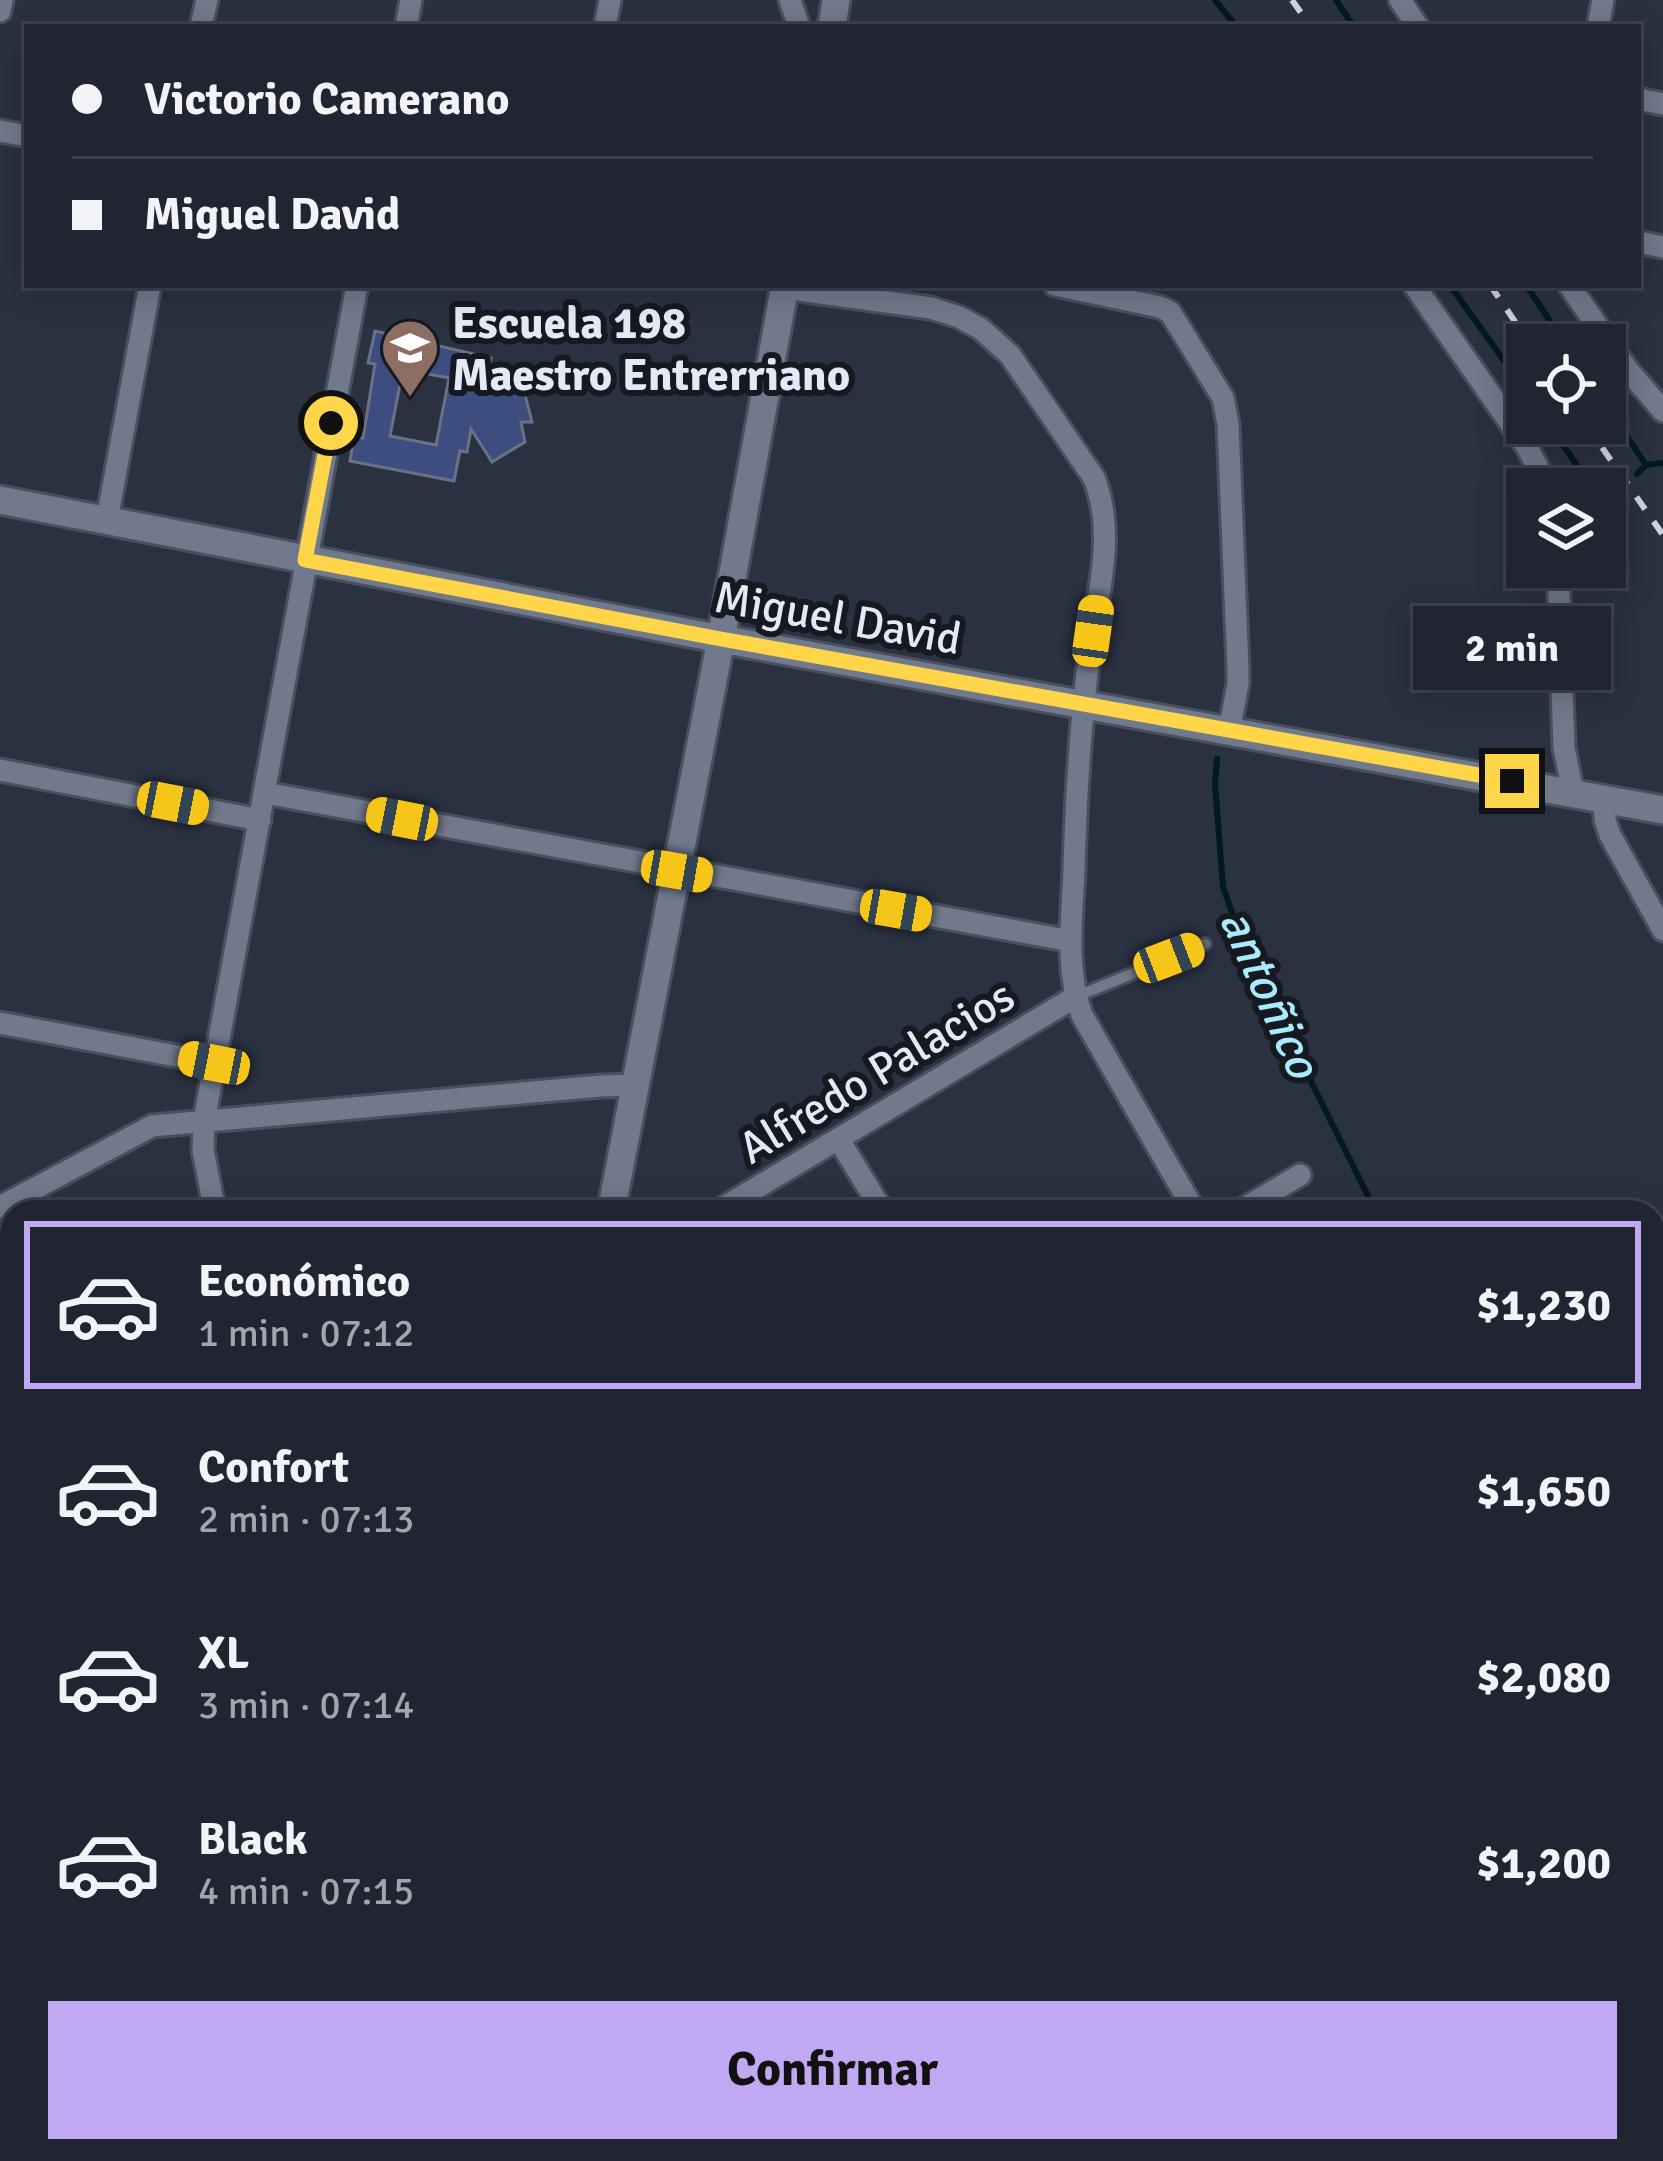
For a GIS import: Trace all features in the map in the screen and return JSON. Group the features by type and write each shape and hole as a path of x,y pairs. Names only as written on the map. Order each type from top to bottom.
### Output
{"street":[{"path":"0,11 2,0"},
{"path":"107,520 149,288"},
{"path":"212,1200 203,1150 204,1121 356,288"},
{"path":"613,1200 784,288"},
{"path":"791,288 931,308 982,329 1010,355 1087,464 1102,497 1106,535 1078,748 1071,941 1075,997 1188,1200"},
{"path":"1067,288 1170,312 1223,398 1238,668 1229,731"},
{"path":"1416,288 1538,468"},
{"path":"1571,288 1627,369 1663,411"},
{"name":"Miguel David","path":"0,500 721,639 1663,810"},
{"path":"1559,588 1564,748 1574,792"},
{"path":"0,770 260,820"},
{"path":"265,793 1071,941"},
{"path":"1604,799 1610,835 1663,930"},
{"name":"Alfredo Palacios","path":"736,1200 1075,997"},
{"path":"0,1023 214,1063"},
{"path":"13,1200 152,1126 634,1085"},
{"path":"839,1140 876,1200"},
{"path":"1258,1200 1300,1175"}],"lane":[{"path":"1075,997 1205,944"}],"building":[{"path":"375,331 491,358 487,373 498,376 500,383 522,383 532,422 521,422 525,442 492,462 471,429 467,452 460,451 454,481 350,461 354,436 363,438 375,364 368,363","holes":["403,369 449,378 436,445 390,436"]}],"waterway":[{"path":"1215,0 1235,24"},
{"path":"1336,0 1352,24"},
{"path":"1452,288 1506,364"},
{"path":"1528,288 1552,324"},
{"path":"1626,435 1646,465 1663,463"},
{"path":"1562,444 1579,468"},
{"path":"1637,474 1646,465"},
{"name":"antoñico","path":"1217,759 1223,887 1245,949 1370,1200"}],"railway":[{"path":"1292,0 1309,24"},
{"path":"1492,288 1517,324"},
{"path":"1600,444 1663,535"}],"place":[{"name":"Escuela 198 Maestro Entrerriano","path":"410,399"}],"route":[{"path":"331,423 305,560 1512,781"}]}
